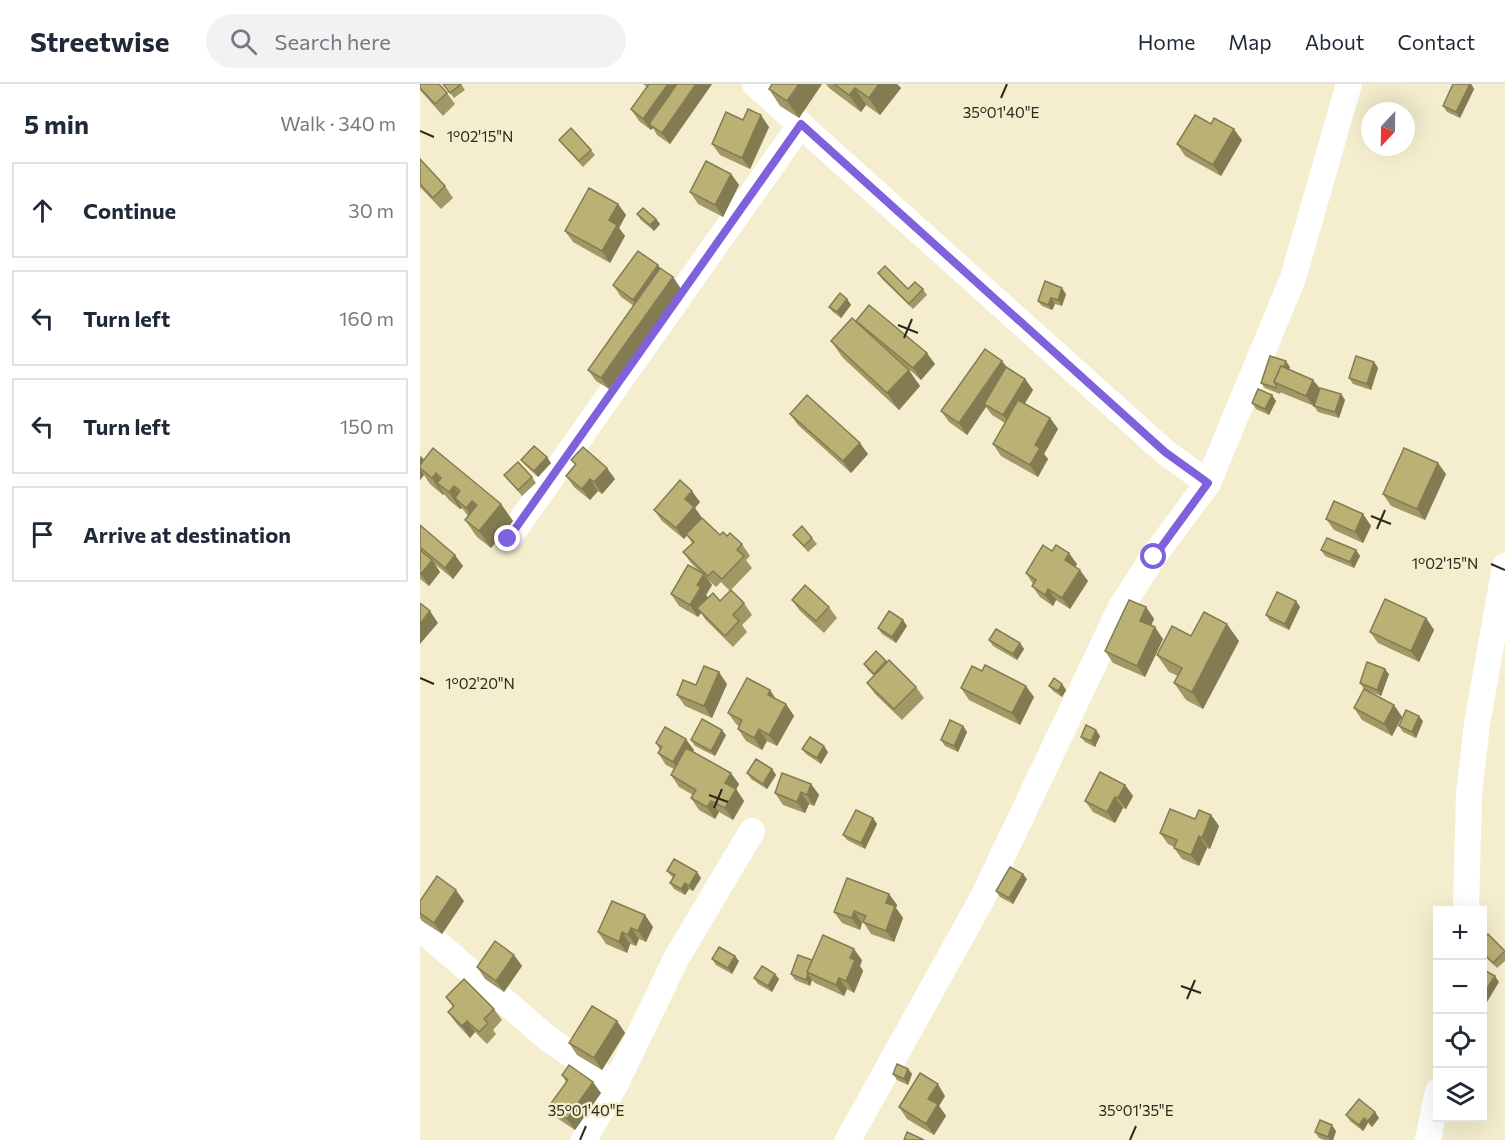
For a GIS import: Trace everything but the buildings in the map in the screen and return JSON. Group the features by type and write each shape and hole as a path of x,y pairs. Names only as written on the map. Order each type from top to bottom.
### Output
{"street":[{"path":"755,84 1165,452 1208,483"},
{"path":"848,1140 982,898 1121,607 1208,483 1293,278 1349,84"},
{"path":"508,539 801,124"},
{"path":"1466,906 1468,794 1477,724 1505,566"},
{"path":"584,1140 615,1085 677,957 752,831"},
{"path":"420,928 546,1037 615,1085"},
{"path":"1428,1140 1433,1113"}],"route":[{"path":"508,539 801,124 1165,452 1208,483 1154,557"}]}
